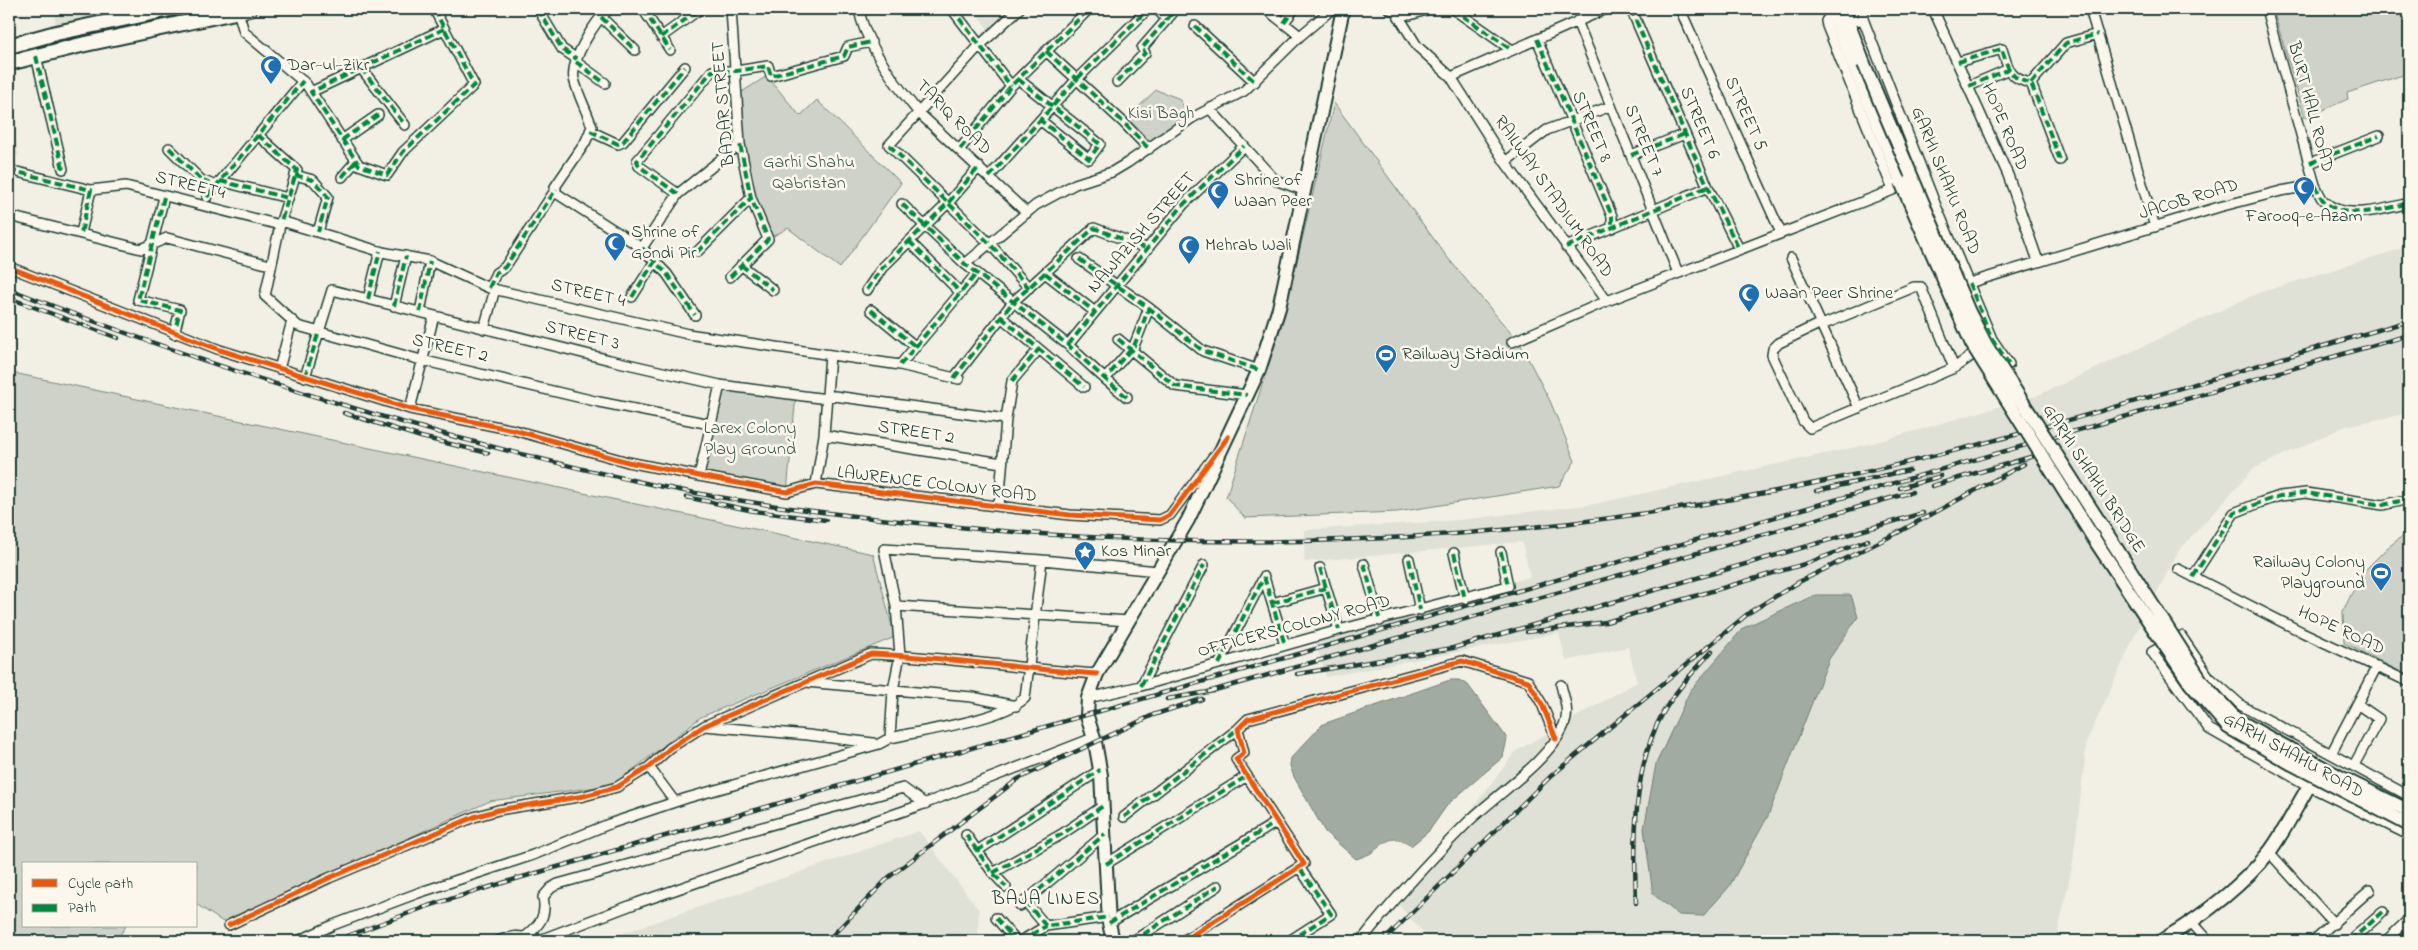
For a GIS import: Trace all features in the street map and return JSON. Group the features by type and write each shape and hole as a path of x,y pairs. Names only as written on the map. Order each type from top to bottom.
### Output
{"main road":[{"path":"9,46 56,33 170,9"},
{"path":"9,63 242,9"},
{"path":"1113,941 1109,920 1100,770 1087,716 1088,698 1097,674 1188,520 1259,370 1279,308 1343,9"},
{"path":"1836,10 1850,23 1859,67"},
{"path":"1836,10 1859,67"},
{"name":"GARHI SHAHU BRIDGE","path":"1859,67 1897,186 1972,344 2096,542 2190,684 2228,728 2409,825"},
{"name":"GARHI SHAHU BRIDGE","path":"1859,67 1965,304 1986,345 2202,682 2238,720 2342,778 2409,812"},
{"path":"2161,941 2191,922 2233,889 2269,852 2309,786"}],"street":[{"path":"242,9 244,32 303,81 359,165 387,175 403,152 473,87 473,83 434,9"},
{"path":"538,9 562,49 605,84"},
{"path":"484,329 496,273 505,266 556,189 555,187 585,143 592,126 574,78 578,54 601,17 609,9"},
{"path":"661,37 700,9"},
{"name":"BADAR STREET","path":"731,9 740,144 751,198 763,223 768,239 741,266"},
{"name":"TARIQ ROAD","path":"858,9 871,42 903,93 918,112 1027,212"},
{"path":"952,9 1011,86"},
{"path":"1018,9 979,46 889,145 991,245 1029,288"},
{"path":"960,149 1011,86 1089,9"},
{"path":"989,177 1053,105 1148,9"},
{"path":"1157,9 1167,20"},
{"path":"1117,82 1145,53 1142,48 1176,9"},
{"path":"1266,9 1300,36"},
{"path":"1284,23 1294,9"},
{"path":"965,264 991,245 1027,212 1086,179 1112,172 1209,108 1244,91 1300,36 1332,9"},
{"path":"1392,11 1410,15 1429,9"},
{"path":"1453,9 1512,50"},
{"path":"1451,77 1606,9"},
{"name":"STREET 6","path":"1631,9 1708,187 1739,250"},
{"name":"STREET 5","path":"1680,9 1781,233"},
{"path":"1850,23 1863,19 1864,9"},
{"name":"HOPE ROAD","path":"1933,9 2008,175 2038,261"},
{"path":"2090,9 2155,227"},
{"name":"BURT HALL ROAD","path":"2266,9 2315,184"},
{"path":"1836,10 1826,21 1827,26 1897,186"},
{"path":"648,11 670,50"},
{"name":"RAILWAY STADIUM ROAD","path":"1392,11 1417,46 1451,77 1505,162 1607,301 1897,186 1926,178"},
{"path":"601,17 636,50"},
{"name":"GARHI SHAHU ROAD","path":"1863,19 1992,339 2009,364"},
{"name":"STREET 7","path":"1577,21 1678,273"},
{"path":"1195,26 1255,82"},
{"path":"311,92 444,29"},
{"path":"2032,83 2066,43 2098,34"},
{"name":"STREET 8","path":"1537,39 1612,216 1612,228"},
{"path":"678,194 639,166 637,161 710,72 736,72 768,66 771,76 844,56 848,46 871,42"},
{"path":"1958,62 2002,48 2009,69 2018,81 2032,83"},
{"path":"1046,51 1149,149"},
{"path":"36,56 63,169"},
{"path":"590,131 618,144 623,142 685,67"},
{"path":"361,68 405,125"},
{"path":"1969,86 2009,69"},
{"path":"1018,79 1100,144 1089,159 1040,120"},
{"path":"207,197 303,81"},
{"path":"2032,83 2060,160"},
{"path":"1505,162 1547,130 1611,106"},
{"path":"1209,108 1275,180 1304,190"},
{"path":"342,140 378,115"},
{"path":"1631,155 1686,134"},
{"path":"258,135 297,170 296,175 312,180 328,197 318,232"},
{"path":"2310,163 2379,136"},
{"path":"642,248 678,194 740,144"},
{"name":"NAWAZISH STREET","path":"1068,345 1186,202 1244,146"},
{"path":"169,148 201,180 288,198"},
{"path":"342,177 356,161"},
{"path":"867,290 882,268 948,203 979,167"},
{"path":"9,170 91,190 81,233"},
{"name":"STREET 2","path":"296,175 270,265 265,296 298,326 421,360 599,402 710,424"},
{"path":"2315,184 2324,201 2339,212 2378,210 2409,203"},
{"name":"JACOB ROAD","path":"1969,283 2219,207 2281,190 2315,184"},
{"name":"STREET4","path":"91,190 126,186 164,197 281,223"},
{"path":"1566,246 1708,187"},
{"path":"556,189 556,193 642,248 667,274 695,315"},
{"path":"164,197 138,300 180,310 174,334"},
{"path":"698,252 751,198"},
{"path":"902,204 965,264 1068,345 1105,379 1127,396"},
{"path":"9,216 141,249 167,238 270,265"},
{"name":"STREET 4","path":"281,223 380,251 430,261 492,289 688,334 900,365 957,378 1001,317"},
{"path":"1084,387 1001,317 1014,302 1094,228 1148,248"},
{"path":"909,241 961,293"},
{"path":"368,299 380,251"},
{"path":"394,306 406,256"},
{"path":"1791,258 1859,408"},
{"path":"1079,259 1149,308 1203,352 1259,370"},
{"path":"420,312 430,261"},
{"path":"632,297 655,261"},
{"path":"730,277 741,266 773,290"},
{"name":"LAWRENCE COLONY ROAD","path":"9,268 174,334 305,378 410,410 514,430 620,460 787,492 816,484 1070,515 1165,520 1228,437"},
{"path":"900,365 977,273"},
{"path":"1045,273 1095,312"},
{"path":"1954,368 1921,287 1914,287 1774,345 1772,355 1803,421 1810,428 1954,368 1992,339"},
{"name":"STREET 3","path":"319,331 332,290 610,360 720,385 1006,419"},
{"path":"1512,342 1607,301"},
{"path":"1105,379 1131,350 1149,308"},
{"path":"872,310 916,346"},
{"path":"410,410 421,360 434,316"},
{"path":"280,369 292,321"},
{"path":"305,378 319,331"},
{"path":"1118,339 1175,386 1247,395"},
{"path":"999,506 1006,419 1012,382 1039,349"},
{"path":"816,484 824,435 830,355"},
{"path":"699,476 720,385"},
{"name":"STREET 2","path":"824,435 1002,463"},
{"path":"2193,577 2234,513 2258,503 2280,496 2306,493 2383,505 2400,501"},
{"path":"890,738 893,690 900,655 896,606 884,549 1042,560 1158,571"},
{"name":"OFFICER'S COLONY ROAD","path":"1088,698 1141,686 1339,630 1465,599 1508,586 1500,552"},
{"path":"1454,553 1465,599"},
{"path":"1409,559 1420,610"},
{"path":"298,941 418,893 533,855 609,824 675,802 878,744 890,738 990,715 1016,706 1025,698 1042,560"},
{"path":"1364,564 1380,621"},
{"path":"1141,686 1204,566"},
{"path":"1320,568 1339,630"},
{"name":"HOPE ROAD","path":"2178,569 2302,632 2409,682"},
{"path":"1219,664 1264,577 1285,645"},
{"path":"1272,603 1326,588"},
{"path":"896,606 1129,621"},
{"name":"GARHI SHAHU ROAD","path":"2409,796 2332,752 2280,728 2234,700 2209,677 2181,636 2152,652 2209,729 2309,786 2409,835"},
{"path":"229,925 328,878 474,817 498,810 584,796 617,786 649,767 670,748 704,726 871,654 900,655 1029,670 1097,674"},
{"path":"1124,817 1238,729 1248,719 1462,661 1528,681 1542,704 1556,739"},
{"path":"2332,752 2377,666"},
{"path":"804,682 972,697 1016,706"},
{"path":"1361,941 1396,897 1469,821 1542,757 1556,739 1568,715 1561,685"},
{"path":"2354,765 2379,720 2377,716 2357,704"},
{"path":"704,726 808,735 878,744"},
{"path":"1183,941 1304,864 1236,759 1244,752 1238,729"},
{"path":"498,941 513,936 542,939 638,903 925,804 1093,738"},
{"path":"649,767 675,802"},
{"path":"977,850 1100,770"},
{"path":"1106,864 1247,776"},
{"path":"525,937 541,921 544,915 543,897 550,888 558,884 903,788 925,804"},
{"path":"993,873 1062,834 1103,806"},
{"path":"1021,941 1046,926 1109,920 1277,822"},
{"path":"1046,926 1022,903 1105,834"},
{"path":"966,835 993,873 1006,887"},
{"path":"2269,852 2334,924"},
{"path":"1289,941 1331,914 1299,867"},
{"path":"1133,941 1218,886"},
{"path":"2313,941 2370,890"},
{"path":"2350,941 2382,912"},
{"path":"996,918 1016,941"},
{"path":"2386,941 2409,919"},
{"path":"2191,922 2208,941"}],"shaded area":[{"path":"54,9 158,9 56,33"},
{"path":"973,9 1019,9 992,34"},
{"path":"9,108 19,156 9,154"},
{"path":"2409,246 2409,413 2346,426 2253,469 2178,552 2137,631 2087,741 2073,863 2056,941 1430,941 1399,905 1516,751 1637,682 1628,647 1566,661 1559,633 1326,677 1313,634 1530,577 1522,542 1304,562 1305,530 1460,520 1594,504 1869,444 2036,396 2258,293"},
{"path":"1815,595 1851,595 1858,617 1829,659 1768,816 1729,887 1703,916 1679,915 1653,894 1644,829 1656,764 1690,691 1743,628"},
{"path":"1450,680 1459,680 1468,685 1504,734 1507,739 1503,757 1448,804 1429,831 1411,846 1395,839 1384,843 1370,854 1356,859 1325,832 1294,777 1290,766 1291,758 1323,724"},
{"path":"919,831 979,910 978,941 600,941"}],"green space":[{"path":"2273,9 2409,9 2409,73 2347,93 2348,99 2305,118"},
{"name":"Garhi Shahu Qabristan","path":"767,76 800,116 817,100 901,183 840,268 788,228 768,239 751,198 737,95"},
{"name":"Kisi Bagh","path":"1156,90 1178,98 1191,116 1149,149 1123,122"},
{"path":"1334,103 1447,257 1521,345 1550,401 1575,461 1559,486 1397,512 1245,518 1226,497 1284,317"},
{"path":"9,372 873,554 895,637 701,717 613,785 490,801 223,922 198,905 198,862 22,862 22,928 125,928 116,941 9,941"},
{"name":"Larex Colony Play Ground","path":"720,385 796,395 787,492 699,476"},
{"name":"Railway Colony Playground","path":"2409,531 2409,676 2344,643 2343,611 2362,573 2387,548"}],"railway":[{"path":"9,289 168,348 330,401 493,447 659,486 793,508 928,524 1026,533 1125,539 1224,541 1323,540 1421,536 1520,528 1618,517 1716,502 1892,466 1979,445 2151,397 2409,321"},
{"path":"9,298 118,338"},
{"path":"334,941 428,906 519,878 2409,335"},
{"path":"344,413 421,437 488,453"},
{"path":"1932,486 2044,453"},
{"path":"1383,941 1551,776 1750,612 1799,582 1897,533 2024,464"},
{"path":"1816,491 1909,470"},
{"path":"1900,488 1941,476"},
{"path":"1208,692 1912,492"},
{"path":"686,497 754,511 826,520"},
{"path":"1297,674 1453,648 1923,513"},
{"path":"1527,632 1606,622 1808,563 1868,540"},
{"path":"1636,903 1637,804 1646,755 1654,732 1669,703 1686,680 1712,651"},
{"path":"1167,699 1214,691"},
{"path":"827,941 889,877 1018,779 1153,715 1202,699"}],"marked path":[{"path":"434,9 474,85 403,152 387,175 359,165 311,92 444,29"},
{"path":"538,9 562,49 577,59"},
{"path":"643,9 670,50"},
{"path":"661,37 700,9"},
{"path":"952,9 1011,86"},
{"path":"960,149 1011,86 1089,9"},
{"path":"989,177 1077,79 1148,9"},
{"path":"1157,9 1167,20"},
{"path":"1117,82 1145,53 1142,48 1176,9"},
{"path":"1284,23 1294,9"},
{"path":"1453,9 1512,50"},
{"path":"1631,9 1708,187 1739,249"},
{"path":"601,17 635,50"},
{"path":"1195,26 1255,82"},
{"path":"2031,83 2066,43 2098,34"},
{"path":"1537,39 1612,216 1612,228"},
{"path":"678,194 639,166 637,161 712,71 736,71 768,66 771,76 844,56 848,47 871,42"},
{"path":"1958,62 2002,49 2010,72 2018,79 2031,83 2060,160"},
{"path":"1046,51 1123,122 1149,149"},
{"path":"36,56 63,169"},
{"path":"576,62 605,83"},
{"path":"590,131 618,144 623,142 685,67"},
{"path":"361,68 405,125"},
{"path":"1969,86 2009,69"},
{"path":"1018,79 1100,144 1089,159 1040,120"},
{"path":"207,197 303,81"},
{"path":"342,140 378,115"},
{"path":"1631,155 1685,134"},
{"path":"258,135 297,170 281,221"},
{"path":"2310,163 2379,136"},
{"path":"730,277 768,239 751,198 740,144"},
{"path":"889,145 991,245 1029,288"},
{"path":"1068,345 1184,204 1244,146"},
{"path":"169,148 201,180 216,186"},
{"path":"342,177 356,161"},
{"path":"867,290 882,268 948,203 979,167"},
{"path":"9,170 91,190 81,233"},
{"path":"295,175 313,180 328,197 318,232"},
{"path":"220,181 288,198"},
{"path":"2315,185 2325,202 2333,208 2343,211 2366,212 2409,203"},
{"path":"1566,247 1708,187"},
{"path":"489,288 496,273 505,267 556,189"},
{"path":"164,197 138,300 180,310 174,334"},
{"path":"697,252 751,198"},
{"path":"902,204 965,264 1068,345 1105,379"},
{"path":"954,378 1013,302 1094,228 1148,249"},
{"path":"909,241 961,293"},
{"path":"642,248 667,274 695,315"},
{"path":"368,299 380,251"},
{"path":"394,306 406,256"},
{"path":"1079,259 1149,308 1203,351 1259,370"},
{"path":"420,312 430,261"},
{"path":"632,297 655,261"},
{"path":"741,265 773,290"},
{"path":"900,365 977,273"},
{"path":"1045,273 1095,312"},
{"path":"1969,283 1992,339 2009,364"},
{"path":"1127,397 1105,379 1134,346 1149,308"},
{"path":"871,310 916,347"},
{"path":"1001,317 1084,387"},
{"path":"305,377 319,331"},
{"path":"1118,339 1175,386 1247,395"},
{"path":"1012,381 1039,349"},
{"path":"2193,577 2234,513 2259,503 2280,496 2306,493 2383,505 2400,501"},
{"path":"1501,552 1508,586"},
{"path":"1454,553 1465,599"},
{"path":"1409,559 1420,610"},
{"path":"1364,564 1380,621"},
{"path":"1141,686 1204,565"},
{"path":"1320,568 1339,630"},
{"path":"1264,577 1285,645"},
{"path":"1219,664 1264,577"},
{"path":"1272,603 1326,588"},
{"path":"1124,817 1238,729"},
{"path":"977,851 1100,770"},
{"path":"1106,864 1247,776"},
{"path":"993,873 1062,834 1103,806"},
{"path":"1109,923 1277,822"},
{"path":"1020,906 1105,834"},
{"path":"966,835 993,873 1006,887"},
{"path":"1289,941 1331,914 1299,867"},
{"path":"1133,941 1218,886"},
{"path":"1025,901 1046,926 1109,917"},
{"path":"2350,941 2383,912"},
{"path":"996,918 1016,941"},
{"path":"1021,941 1046,926"}],"cycle path":[{"path":"9,267 220,350 410,409 514,430 628,462 787,492 816,484 1070,515 1160,520 1170,515 1228,437"},
{"path":"229,925 329,878 474,817 498,810 584,796 617,787 649,767 670,748 704,726 871,654 1097,674"},
{"path":"1183,941 1304,864 1236,759 1244,753 1238,729 1248,719 1462,661 1528,681 1542,704 1556,739"}],"place":[{"name":"Dar-ul-Zikr","path":"271,85"},
{"name":"Farooq-e-Azam","path":"2304,206"},
{"name":"Shrine of Waan Peer","path":"1218,210"},
{"name":"Shrine of Gondi Pir","path":"615,262"},
{"name":"Mehrab Wali","path":"1189,265"},
{"name":"Waan Peer Shrine","path":"1749,313"},
{"name":"Railway Stadium","path":"1386,374"},
{"name":"Kos Minar","path":"1085,571"},
{"name":"Railway Colony Playground","path":"2381,592"}],"district":[{"name":"BAJA LINES","path":"1046,899"}]}
